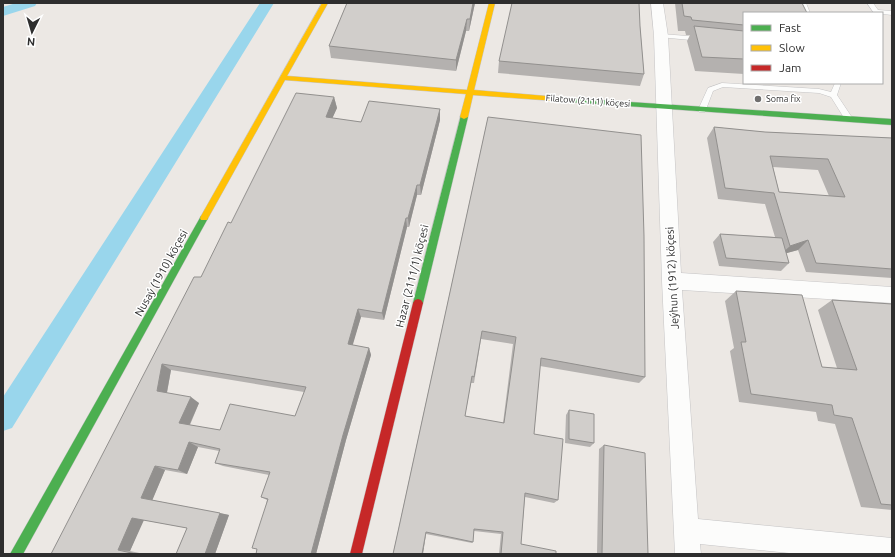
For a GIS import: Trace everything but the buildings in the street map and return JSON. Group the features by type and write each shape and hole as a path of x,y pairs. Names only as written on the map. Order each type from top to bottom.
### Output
{"street":[{"name":"Nusaý (1910) köçesi","path":"16,554 325,3"},
{"name":"Hazar (2111/1) köçesi","path":"356,554 492,3"},
{"name":"Jeýhun (1912) köçesi","path":"657,3 661,36 672,281 688,542"},
{"name":"Filatow (2111) köçesi","path":"284,78 702,110 892,122"},
{"path":"672,281 892,295"},
{"path":"688,542 892,552"}],"lane":[{"path":"870,3 876,12"},
{"path":"661,36 706,40"},
{"path":"832,95 838,84"},
{"path":"702,110 710,90 722,85 819,91 832,95 849,119"}],"waterway":[{"path":"3,12 30,3"},
{"path":"3,419 267,3"}],"traffic: fast":[{"path":"570,100 892,122"},
{"path":"418,303 464,117"},
{"path":"16,554 204,218"}],"traffic: slow":[{"path":"204,218 325,3"},
{"path":"464,117 492,3"},
{"path":"284,78 570,100"}],"traffic: jam":[{"path":"356,554 418,303"}],"place":[{"name":"Soma fix","path":"758,99"}]}
